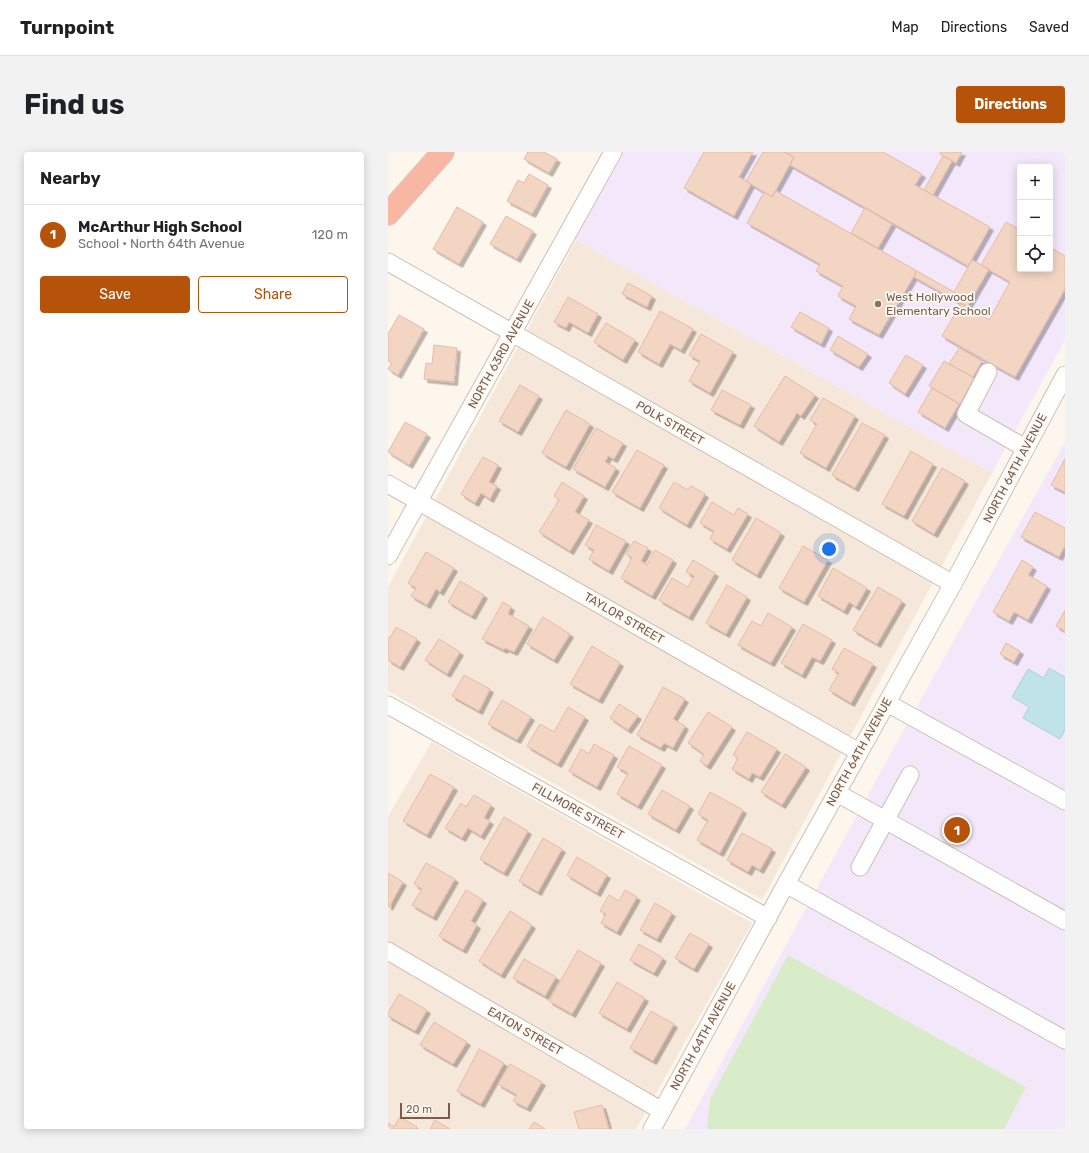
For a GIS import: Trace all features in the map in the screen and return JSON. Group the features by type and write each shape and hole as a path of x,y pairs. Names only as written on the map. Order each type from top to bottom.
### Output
{"highway":[{"path":"388,214 443,152"}],"street":[{"name":"NORTH 63RD AVENUE","path":"388,556 613,152"},
{"name":"POLK STREET","path":"388,262 953,584"},
{"path":"988,372 966,414 1026,448"},
{"name":"NORTH 64TH AVENUE","path":"652,1129 953,584 1065,375"},
{"name":"TAYLOR STREET","path":"388,484 859,752"},
{"path":"887,703 1065,801"},
{"name":"FILLMORE STREET","path":"388,704 768,918"},
{"path":"860,866 910,775"},
{"path":"837,792 1065,921"},
{"path":"786,884 1065,1040"},
{"name":"EATON STREET","path":"388,951 662,1111"}],"shaded area":[{"name":"West Hollywood Elementary School","path":"614,152 1065,152 1065,340 992,473 567,235"},
{"path":"576,240 992,473 762,900 388,691 388,587"},
{"path":"1065,442 1065,1129 685,1129 902,733"},
{"path":"432,742 752,923 636,1129 388,1129 388,816"}],"green space":[{"path":"788,955 1026,1087 1004,1129 707,1129 710,1099"}],"water":[{"path":"1049,668 1065,677 1065,730 1060,739 1023,718 1029,707 1012,697 1028,669 1044,678"}],"building":[{"path":"528,152 544,152 557,159 549,173 524,159"},
{"path":"704,152 753,152 739,177 751,184 734,216 684,188"},
{"path":"763,152 784,152 794,157 772,197 746,181"},
{"path":"784,152 883,152 922,174 915,185 990,227 968,266 790,165 794,157"},
{"path":"941,152 962,152 956,163 940,154"},
{"path":"943,156 952,161 933,195 924,190"},
{"path":"529,174 548,185 532,214 507,201 518,180 524,183"},
{"path":"776,191 917,271 879,335 849,319 856,306 838,296 843,286 816,271 820,264 747,223 764,192 772,197"},
{"path":"457,207 483,222 459,264 433,249"},
{"path":"865,208 892,224 878,248 851,233"},
{"path":"506,216 533,231 517,259 490,244"},
{"path":"1006,222 1017,228 1017,272 1053,272 1053,249 1065,256 1065,289 1015,377 942,336 961,303 989,320 1010,282 981,265"},
{"path":"972,260 989,269 967,307 914,277 917,271 954,292"},
{"path":"628,283 652,296 647,307 622,294"},
{"path":"568,297 598,314 588,333 569,322 566,328 554,322"},
{"path":"660,311 693,329 681,350 670,344 659,364 638,352"},
{"path":"800,312 829,328 821,344 791,327"},
{"path":"399,315 424,329 398,375 388,369 392,363 388,361 388,334"},
{"path":"606,323 635,340 623,360 594,342"},
{"path":"701,334 733,352 710,393 689,381 700,361 689,355"},
{"path":"838,336 868,354 859,367 830,350"},
{"path":"434,345 457,348 454,382 424,379 426,363 432,364"},
{"path":"959,348 982,361 973,377 949,364"},
{"path":"906,355 923,365 905,394 889,383"},
{"path":"944,361 974,378 960,404 929,386"},
{"path":"785,376 815,395 801,416 797,413 779,442 754,426"},
{"path":"520,385 539,396 518,432 499,421"},
{"path":"932,388 959,404 945,428 918,412"},
{"path":"722,390 751,405 740,425 711,410"},
{"path":"823,398 855,416 826,468 800,453 817,424 810,420"},
{"path":"566,410 590,424 566,467 542,453"},
{"path":"405,422 427,434 409,465 388,452"},
{"path":"862,423 885,435 855,488 832,475"},
{"path":"596,428 623,443 614,459 608,456 605,462 616,468 605,487 573,469"},
{"path":"637,450 664,465 640,508 612,492"},
{"path":"911,451 933,464 904,516 882,504"},
{"path":"483,457 498,465 489,482 497,486 490,499 481,493 475,503 461,494"},
{"path":"1065,459 1065,492 1051,485"},
{"path":"942,468 965,481 934,534 912,521"},
{"path":"562,482 584,496 575,512 589,520 570,551 539,532 559,500 554,496"},
{"path":"674,482 688,490 691,486 705,494 687,525 659,508"},
{"path":"712,502 734,515 738,508 748,514 727,549 710,539 714,531 700,523"},
{"path":"1035,512 1065,528 1065,545 1059,557 1021,537"},
{"path":"756,518 781,533 757,575 732,560"},
{"path":"596,525 626,541 609,571 589,559 594,550 585,545"},
{"path":"634,541 648,548 641,561 647,565 655,550 673,560 652,596 621,578 632,558 626,554"},
{"path":"803,546 828,560 804,602 779,588"},
{"path":"426,552 454,568 440,592 436,589 427,605 411,596 416,588 408,583"},
{"path":"693,560 715,573 689,617 659,600 672,578 688,587 694,576 686,572"},
{"path":"1022,560 1033,567 1028,575 1047,586 1028,620 1014,612 1009,621 993,612"},
{"path":"833,568 867,588 856,607 849,602 844,611 818,596"},
{"path":"460,581 484,595 472,616 448,602"},
{"path":"727,585 747,597 726,634 706,623"},
{"path":"878,587 902,601 877,644 853,630"},
{"path":"503,602 511,607 508,614 529,626 514,652 505,648 504,650 482,639"},
{"path":"1065,610 1065,631 1056,626"},
{"path":"768,613 792,627 771,663 738,645 752,621 761,626"},
{"path":"543,617 570,634 554,660 527,644"},
{"path":"803,624 832,640 820,661 812,657 802,675 781,663"},
{"path":"396,627 417,639 400,667 388,660 388,637 390,638"},
{"path":"439,639 460,652 447,674 425,660"},
{"path":"1006,643 1020,651 1014,662 1000,654"},
{"path":"592,646 620,663 599,700 570,684"},
{"path":"844,648 873,664 851,703 829,690 839,673 832,669"},
{"path":"464,675 490,689 479,711 452,696"},
{"path":"663,687 685,699 673,719 685,726 673,748 664,743 661,748 637,735"},
{"path":"502,700 531,717 517,740 488,724"},
{"path":"619,704 638,716 628,730 610,718"},
{"path":"568,707 585,717 558,764 527,746 540,724 554,732"},
{"path":"708,712 732,727 707,766 700,761 704,754 688,743"},
{"path":"747,732 777,749 760,777 752,773 749,779 732,769 738,758 733,755"},
{"path":"594,744 614,755 597,787 569,771 581,749 589,754"},
{"path":"629,746 662,765 638,806 617,794 628,773 617,767"},
{"path":"785,754 806,767 782,805 761,792"},
{"path":"430,774 454,787 427,835 403,821"},
{"path":"662,790 690,806 676,830 648,814"},
{"path":"710,792 743,810 720,853 697,840 708,820 698,814"},
{"path":"474,795 491,805 484,818 490,821 481,836 468,828 462,838 445,828 461,803 466,807"},
{"path":"504,817 528,831 504,873 480,859"},
{"path":"742,833 772,849 760,870 752,865 748,872 727,860"},
{"path":"543,838 562,849 538,892 519,881"},
{"path":"577,857 607,875 597,893 567,875"},
{"path":"426,863 455,879 433,917 412,905 422,889 414,884"},
{"path":"388,873 403,882 389,907 388,906"},
{"path":"466,890 483,900 471,921 477,925 463,950 439,936"},
{"path":"625,890 637,897 617,932 601,923 606,914 600,911 609,895 619,901"},
{"path":"655,903 672,913 657,939 640,930"},
{"path":"510,911 532,925 501,975 479,961"},
{"path":"690,933 709,944 694,969 675,958"},
{"path":"639,944 663,958 654,973 630,960"},
{"path":"578,950 601,963 572,1014 549,1001"},
{"path":"524,959 556,977 545,996 513,978"},
{"path":"617,982 645,998 627,1029 599,1013"},
{"path":"399,994 427,1010 415,1031 388,1016 388,1013"},
{"path":"651,1011 674,1024 653,1061 630,1048"},
{"path":"434,1022 467,1042 453,1064 420,1045"},
{"path":"479,1049 504,1063 481,1104 457,1091"},
{"path":"510,1064 542,1082 527,1108 513,1101 517,1095 498,1084"},
{"path":"602,1105 609,1129 579,1129 574,1112"},
{"path":"400,1117 417,1127 416,1129 388,1129 388,1123 394,1127"},
{"path":"435,1120 450,1129 430,1129"},
{"path":"534,1122 545,1129 529,1129"}],"place":[{"name":"West Hollywood Elementary School","path":"878,304"},
{"name":"McArthur High School","path":"957,830"}]}
